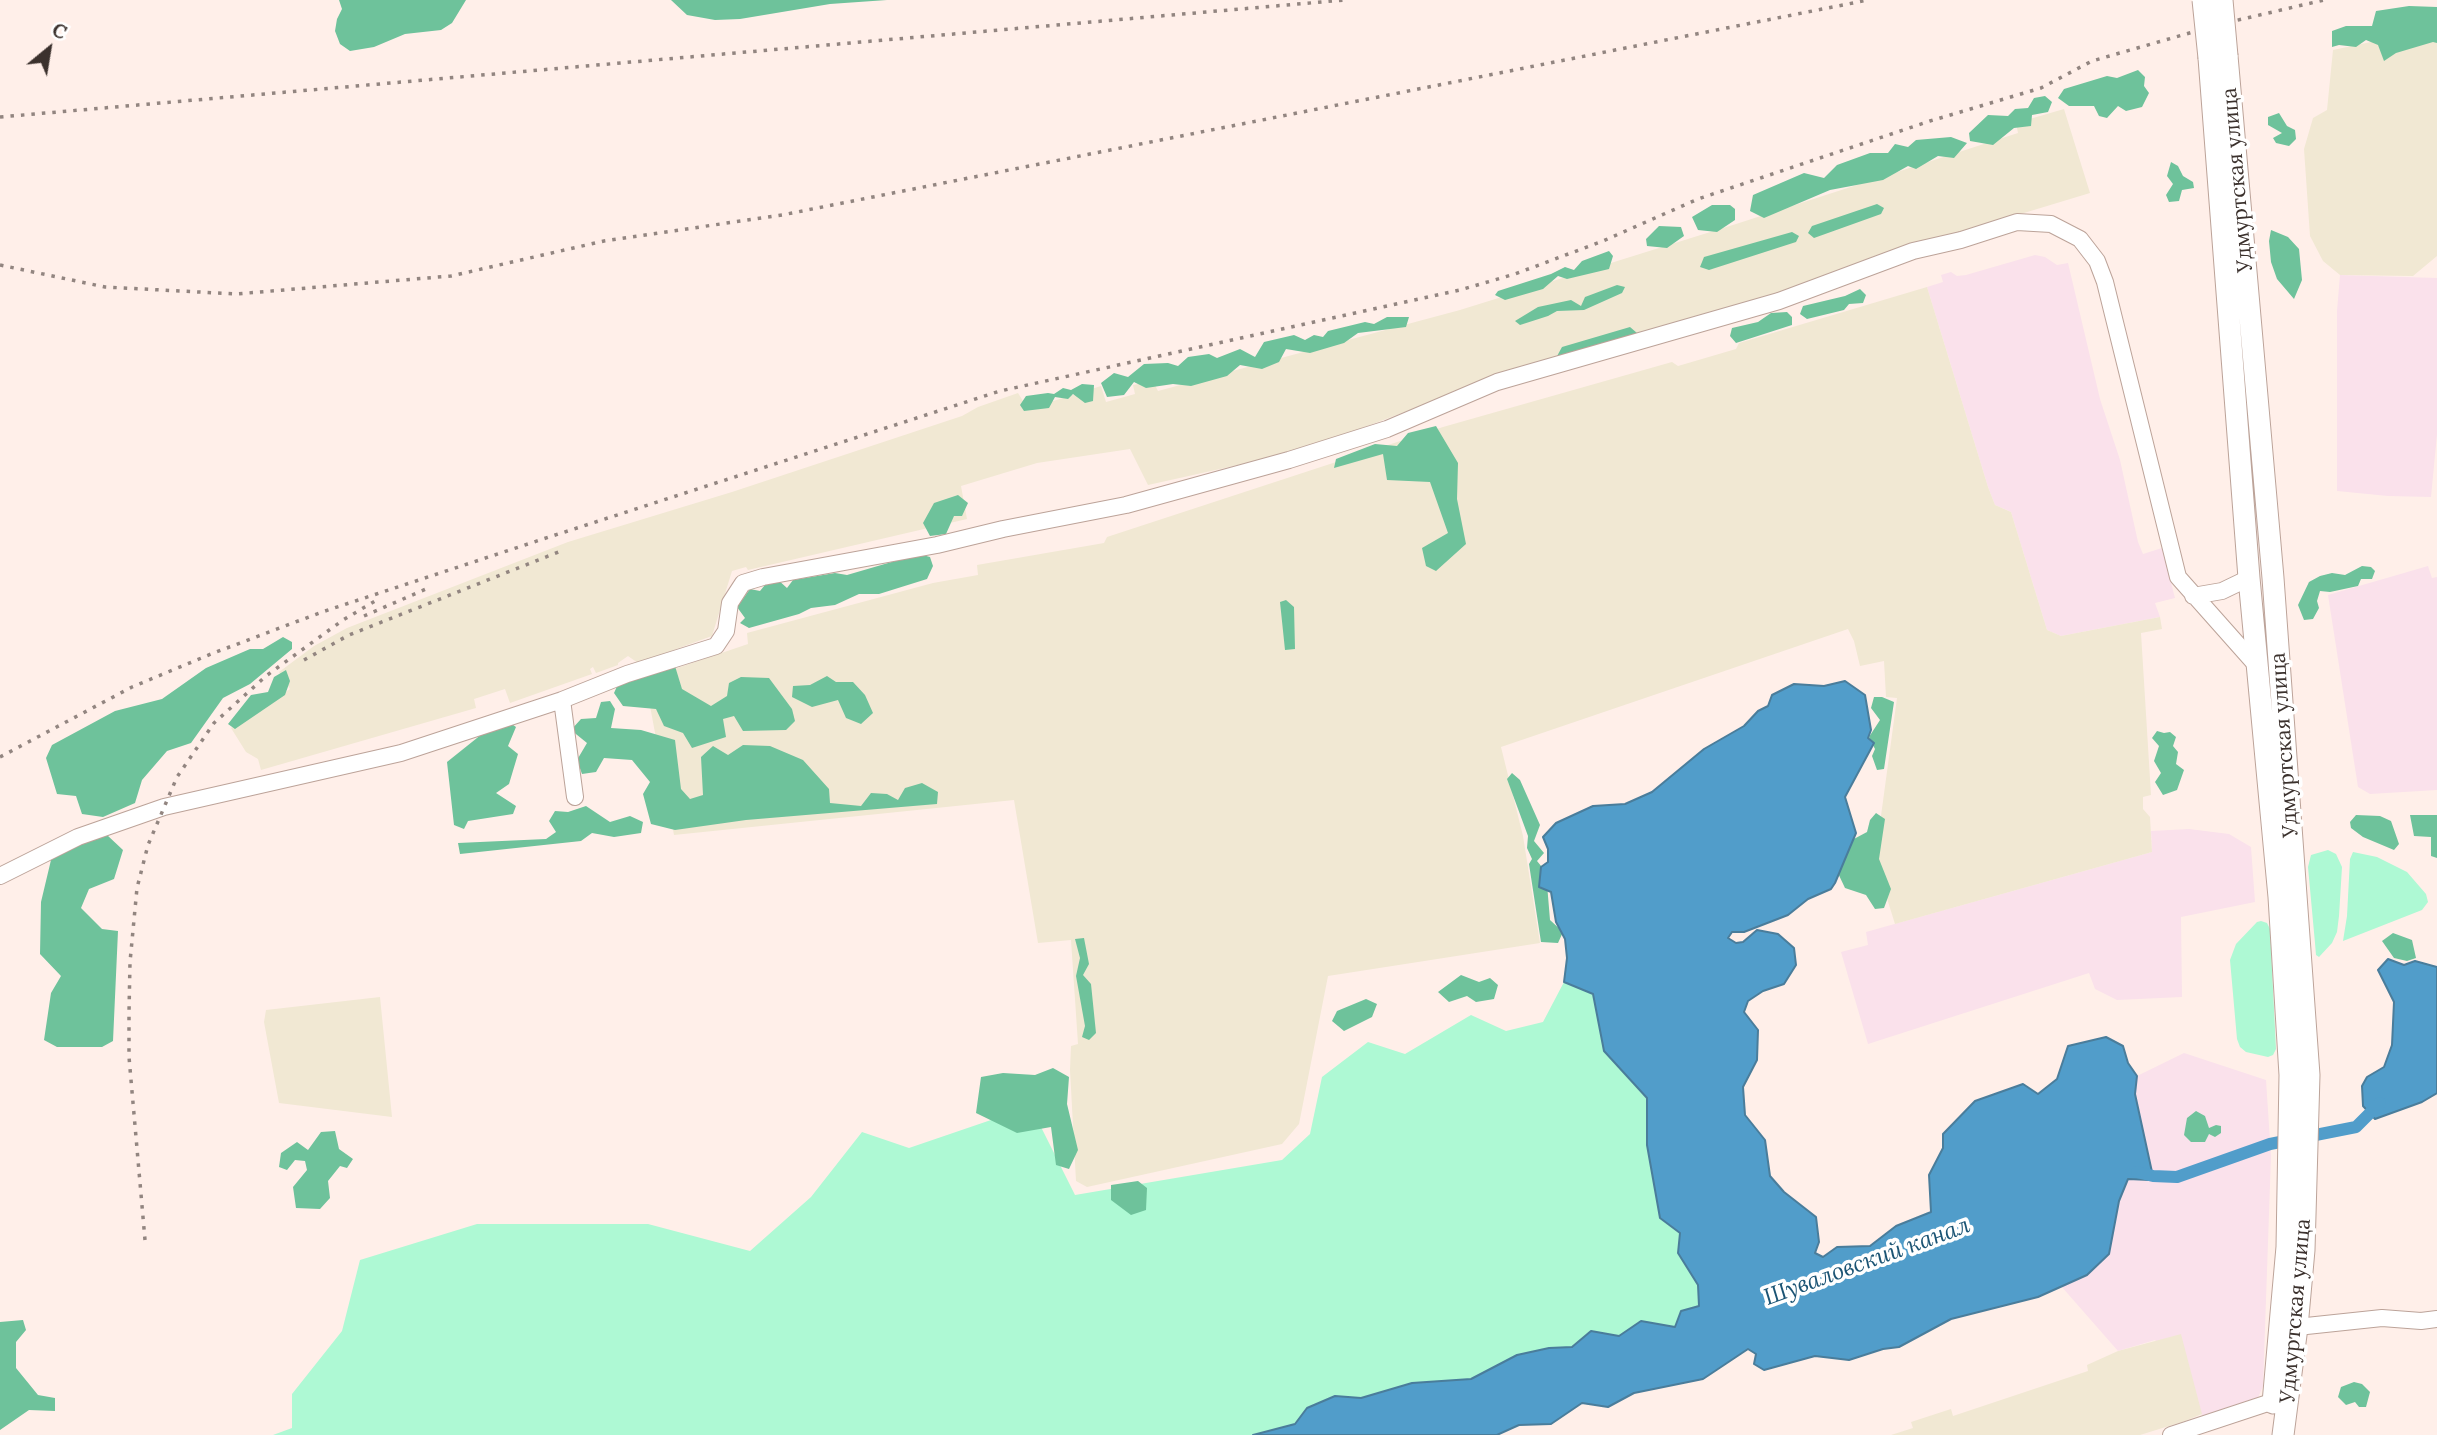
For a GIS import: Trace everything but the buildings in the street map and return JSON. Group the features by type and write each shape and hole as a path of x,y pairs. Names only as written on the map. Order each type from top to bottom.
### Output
{"main road":[{"path":"2203,0 2218,57"},
{"path":"2218,57 2222,0"},
{"name":"Удмуртская улица","path":"2218,57 2249,578 2300,1112 2299,1159 2304,1250 2283,1435"},
{"name":"Удмуртская улица","path":"2218,57 2273,578 2309,1075 2300,1112"},
{"name":"Удмуртская улица","path":"2269,1435 2287,1247 2299,1159"}],"street":[{"path":"0,876 78,838 164,807 401,753 562,700 627,674 716,646 726,631 730,603 743,583 1126,505 1289,460 1387,429 1497,382 1779,301 1913,251 1961,240 2017,222 2051,224 2080,239 2097,261 2105,282 2178,577 2257,666"},
{"path":"2193,596 2222,591 2249,578"},
{"path":"562,700 575,797"},
{"path":"2297,1327 2382,1318 2421,1321 2437,1319"},
{"path":"2171,1435 2274,1401"}],"shaded area":[{"path":"2437,28 2437,256 2413,276 2340,275 2323,261 2310,236 2304,149 2313,118 2327,110 2333,50"},
{"path":"2064,109 2090,193 1915,246 1799,290 1511,372 1301,451 1148,485 1130,449 1037,463 961,486 967,519 748,570 746,567 732,571 712,636 638,663 628,656 618,665 596,673 593,667 590,669 592,674 510,703 505,689 474,699 476,708 261,770 258,759 246,752 231,728 290,689 279,672 314,646 347,628 568,542 732,492 962,416 978,407 1018,393 1028,409 1101,386 1106,402 1135,394 1133,385 1153,381 1158,391 1460,310 2018,133 2016,123"},
{"path":"2035,255 2045,257 2057,265 2068,263 2100,399 2120,460 2138,542 2143,554 2162,548 2175,598 2155,603 2160,617 2061,636 2047,630 2011,512 1995,505 1988,487 1927,287 1943,282 1941,275 1951,272 1957,276 1966,275"},
{"path":"2340,275 2437,278 2437,434 2431,497 2337,491 2337,311"},
{"path":"1927,287 1988,487 1995,505 2011,512 2047,630 2061,636 2160,617 2162,629 2141,633 2151,795 2143,797 2143,809 2150,817 2152,852 1895,924 1875,860 1897,698 1886,697 1884,661 1860,666 1848,629 1501,747 1523,836 1540,943 1328,976 1299,1124 1282,1144 1087,1187 1076,1181 1070,1070 1071,1046 1078,1044 1071,940 1038,943 1014,800 674,835 645,679 748,644 747,633 933,583 978,575 977,565 1104,543 1107,537 1443,427 1672,362 1678,366 1736,349 1739,343"},
{"path":"2428,566 2432,578 2437,577 2437,790 2370,794 2358,787 2328,595"},
{"path":"2189,829 2229,834 2251,847 2255,902 2181,917 2182,997 2117,1000 2095,989 2089,973 1868,1044 1841,952 1868,945 1866,932 2152,852 2151,831"},
{"path":"380,997 392,1117 279,1103 264,1022 266,1010"},
{"path":"2184,1053 2266,1080 2271,1156 2263,1386 2257,1400 2205,1420 2155,1340 2118,1351 2061,1286 2087,1275 2109,1254 2119,1201 2128,1178 2152,1172 2135,1094 2137,1076"},
{"path":"2181,1334 2202,1414 2185,1421 2140,1435 1891,1435 1913,1428 1911,1422 1951,1409 1953,1416 2088,1371 2087,1365 2118,1351"}],"green space":[{"path":"339,0 466,0 452,23 441,30 405,34 374,47 350,51 340,44 335,31 342,9"},
{"path":"671,0 887,0 830,4 740,19 715,20 687,15"},
{"path":"2409,6 2437,7 2437,43 2396,53 2384,61 2378,45 2366,40 2356,47 2332,47 2332,31 2346,26 2372,26 2376,11"},
{"path":"2138,70 2145,77 2144,86 2149,93 2142,107 2126,111 2118,106 2107,118 2099,116 2094,106 2069,106 2058,98 2064,89 2107,76 2117,78"},
{"path":"2045,96 2052,102 2048,112 2032,115 2031,126 2014,128 1993,145 1970,141 1969,133 1988,115 2008,116 2015,109 2028,108 2034,98"},
{"path":"2279,113 2287,126 2295,130 2296,139 2289,146 2276,143 2273,138 2282,133 2268,125 2268,117"},
{"path":"1951,137 1967,143 1954,158 1938,156 1916,169 1908,166 1883,180 1830,190 1764,218 1750,211 1753,195 1804,173 1824,178 1837,165 1870,153 1888,153 1895,144 1908,147 1916,140"},
{"path":"2171,162 2178,166 2183,176 2193,182 2194,188 2182,190 2179,201 2169,202 2166,195 2173,184 2167,176"},
{"path":"1877,204 1884,208 1881,214 1814,238 1808,233 1812,226"},
{"path":"1712,205 1730,205 1735,209 1735,220 1717,232 1698,230 1692,217"},
{"path":"1659,226 1681,227 1684,236 1667,248 1647,246 1646,239"},
{"path":"2271,230 2288,237 2299,249 2302,280 2294,299 2277,279 2271,262"},
{"path":"1792,232 1799,236 1796,242 1709,270 1700,267 1704,257"},
{"path":"1609,251 1613,256 1609,269 1567,279 1558,276 1543,289 1505,300 1495,295 1498,291 1565,267 1574,270 1582,261"},
{"path":"1617,285 1625,287 1622,293 1584,310 1557,311 1520,325 1515,321 1538,307 1571,300 1581,306 1585,297"},
{"path":"1860,289 1866,295 1863,303 1849,304 1844,310 1807,319 1800,314 1803,306 1845,296"},
{"path":"1787,312 1792,317 1792,325 1736,343 1730,336 1732,328 1758,322 1771,313"},
{"path":"1387,317 1409,317 1406,327 1358,333 1344,343 1310,353 1286,349 1279,362 1262,369 1240,365 1227,376 1191,386 1173,384 1146,388 1134,382 1124,395 1107,397 1101,383 1114,373 1128,377 1144,364 1168,363 1178,366 1188,357 1209,354 1217,358 1240,349 1255,357 1264,342 1294,335 1305,340 1314,335 1323,337 1328,331 1365,322 1374,324"},
{"path":"1630,327 1637,333 1632,337 1556,358 1562,347"},
{"path":"1082,384 1094,385 1093,401 1085,403 1073,394 1068,399 1055,397 1049,408 1024,411 1020,405 1026,396 1054,394 1063,388 1071,390"},
{"path":"1436,426 1458,463 1457,499 1466,544 1436,571 1426,566 1422,548 1448,533 1430,482 1387,480 1383,454 1334,468 1336,459 1375,444 1397,446 1408,433"},
{"path":"958,495 968,503 962,516 954,516 946,534 930,536 923,523 934,503"},
{"path":"919,554 930,557 933,566 927,579 879,594 859,594 835,605 811,608 749,628 740,623 745,618 737,607 750,589 760,591 769,580 777,579 787,588 793,580 835,573 847,575"},
{"path":"2362,566 2371,567 2375,571 2372,579 2361,579 2358,586 2330,592 2320,591 2317,601 2319,608 2313,619 2304,620 2298,605 2309,582 2332,573 2345,575"},
{"path":"1286,600 1294,607 1295,649 1285,650 1280,602"},
{"path":"283,637 292,642 292,649 250,684 223,698 191,743 167,751 142,780 135,803 103,817 82,814 76,796 57,794 46,758 52,745 115,711 162,699 206,668 250,649 263,649"},
{"path":"675,666 682,689 711,706 727,696 729,683 741,677 769,678 792,709 795,721 786,730 743,731 734,716 723,719 726,737 692,748 683,733 664,726 656,709 623,706 614,693 619,682"},
{"path":"286,670 290,681 285,695 235,729 228,724 251,695 268,692 274,677"},
{"path":"827,676 836,682 853,682 865,695 873,713 861,724 846,718 838,700 812,707 792,697 793,686 810,685"},
{"path":"1874,697 1894,702 1884,769 1877,770 1872,756 1875,749 1869,737 1880,720 1871,708"},
{"path":"610,701 615,709 611,728 641,730 675,740 681,789 690,799 703,795 701,757 713,746 728,755 743,745 770,746 803,760 829,789 830,803 861,806 871,793 887,794 898,800 905,788 922,783 938,792 937,804 746,820 675,830 651,824 643,794 650,782 632,760 604,758 596,772 582,774 577,760 587,743 571,730 581,719 596,718 601,702"},
{"path":"509,722 516,727 508,746 518,754 509,784 496,793 516,806 513,814 468,821 464,829 454,825 447,762 482,734"},
{"path":"2157,731 2170,732 2176,737 2173,746 2178,752 2176,764 2184,770 2177,790 2163,795 2155,782 2161,773 2154,761 2159,746 2152,738"},
{"path":"1512,773 1520,780 1540,825 1534,841 1544,853 1537,861 1546,872 1550,920 1563,932 1558,943 1541,942 1529,864 1532,859 1527,848 1528,836 1507,779"},
{"path":"586,806 610,822 630,816 643,822 641,833 614,837 592,833 581,841 460,854 458,843 546,839 556,832 549,821 555,811 568,812"},
{"path":"1876,813 1885,819 1879,859 1891,889 1884,908 1875,909 1866,895 1845,888 1836,869 1852,840 1867,832 1870,820"},
{"path":"2356,815 2380,816 2391,821 2399,844 2394,850 2363,837 2351,828 2350,822"},
{"path":"2410,815 2437,815 2437,858 2431,856 2431,837 2414,836"},
{"path":"107,835 123,850 114,879 89,889 81,908 102,929 118,931 113,1041 102,1047 57,1047 44,1040 51,993 61,976 40,954 41,902 51,860 86,839"},
{"path":"2328,850 2336,854 2342,867 2339,916 2332,943 2319,957 2316,955 2308,867 2311,855"},
{"path":"2353,852 2377,857 2407,872 2426,894 2428,902 2422,910 2343,941 2350,859"},
{"path":"2261,921 2267,923 2270,929 2276,1049 2273,1055 2268,1057 2246,1052 2240,1047 2230,960 2236,944"},
{"path":"2393,933 2412,940 2416,958 2407,961 2394,958 2382,941"},
{"path":"1084,938 1089,964 1083,975 1091,984 1096,1033 1089,1040 1082,1037 1085,1026 1076,976 1080,958 1075,939"},
{"path":"1461,975 1479,982 1490,978 1498,985 1494,999 1476,1002 1467,996 1449,1002 1438,992"},
{"path":"1564,982 1593,994 1604,1051 1647,1098 1647,1145 1680,1233 1678,1253 1698,1285 1699,1306 1676,1328 1641,1321 1619,1336 1591,1331 1572,1347 1549,1348 1517,1355 1471,1379 1412,1383 1361,1398 1335,1396 1307,1408 1295,1424 1253,1435 273,1435 292,1428 292,1394 342,1331 360,1260 477,1224 648,1224 750,1251 811,1197 862,1132 909,1148 991,1120 1035,1115 1075,1195 1282,1160 1310,1134 1322,1077 1368,1042 1405,1054 1471,1015 1506,1031 1543,1022"},
{"path":"1366,999 1377,1004 1372,1017 1344,1031 1332,1021 1337,1011"},
{"path":"1053,1068 1069,1077 1067,1104 1078,1150 1069,1169 1056,1165 1051,1127 1017,1133 976,1113 981,1077 1003,1073 1035,1075"},
{"path":"2196,1111 2205,1116 2209,1128 2221,1126 2221,1133 2215,1137 2209,1134 2205,1142 2191,1142 2184,1135 2187,1118"},
{"path":"335,1131 339,1149 353,1159 347,1168 340,1166 328,1181 330,1198 320,1209 296,1208 293,1187 307,1170 305,1161 295,1160 287,1170 279,1167 281,1153 297,1142 308,1150 321,1132"},
{"path":"1138,1181 1147,1188 1146,1210 1131,1215 1111,1200 1111,1185"},
{"path":"23,1320 26,1330 16,1342 16,1368 38,1395 55,1398 55,1411 29,1410 0,1430 0,1322"},
{"path":"2354,1382 2362,1384 2370,1392 2366,1407 2359,1407 2355,1402 2346,1405 2338,1397 2341,1387"}],"water":[{"path":"1845,681 1865,695 1871,730 1868,738 1874,743 1845,797 1856,833 1835,883 1831,889 1808,899 1788,915 1744,932 1732,932 1728,938 1736,943 1743,942 1757,930 1778,934 1794,948 1796,965 1784,984 1763,991 1748,1001 1744,1012 1758,1030 1757,1060 1743,1087 1745,1115 1765,1140 1770,1176 1784,1192 1816,1217 1819,1242 1815,1253 1823,1257 1837,1247 1870,1246 1896,1226 1931,1212 1929,1175 1943,1148 1943,1134 1975,1101 2023,1084 2038,1094 2057,1079 2068,1046 2106,1037 2123,1046 2128,1063 2137,1076 2135,1094 2152,1172 2150,1180 2128,1179 2119,1201 2109,1254 2087,1275 2038,1297 1951,1319 1899,1347 1849,1360 1815,1356 1764,1370 1754,1364 1756,1354 1748,1349 1703,1379 1634,1393 1608,1407 1582,1403 1551,1424 1519,1425 1497,1435 1253,1435 1295,1424 1307,1408 1335,1396 1361,1398 1412,1383 1471,1379 1517,1355 1549,1348 1572,1347 1591,1331 1619,1336 1641,1321 1675,1327 1681,1311 1699,1306 1698,1285 1678,1253 1680,1233 1660,1218 1647,1145 1647,1098 1604,1051 1593,994 1564,982 1567,958 1565,939 1556,922 1551,892 1539,887 1541,867 1548,862 1548,849 1543,837 1556,823 1593,806 1625,804 1652,792 1704,749 1744,726 1758,711 1768,706 1772,695 1794,684 1824,686"},
{"path":"2388,959 2404,965 2415,961 2437,967 2437,1093 2422,1102 2375,1119 2363,1106 2362,1086 2367,1077 2384,1067 2392,1045 2394,1002 2378,970"}],"waterway":[{"name":"Шуваловский канал","path":"2137,1172 2177,1177 2270,1144 2356,1127 2380,1103"}],"railway":[{"path":"0,117 1344,0"},
{"path":"0,265 105,287 236,294 451,276 604,241 782,215 1868,0"},
{"path":"0,757 132,687 211,654 322,612 543,539 1000,391 1460,290 1515,274 1603,241 1698,199 1930,121 2041,88 2092,61 2221,24 2324,0"},
{"path":"304,660 349,635 561,551"},
{"path":"364,616 426,589"},
{"path":"145,1240 129,1057 129,1013 130,962 137,888 148,845 177,777 214,723 266,676 343,620 375,601"}]}
